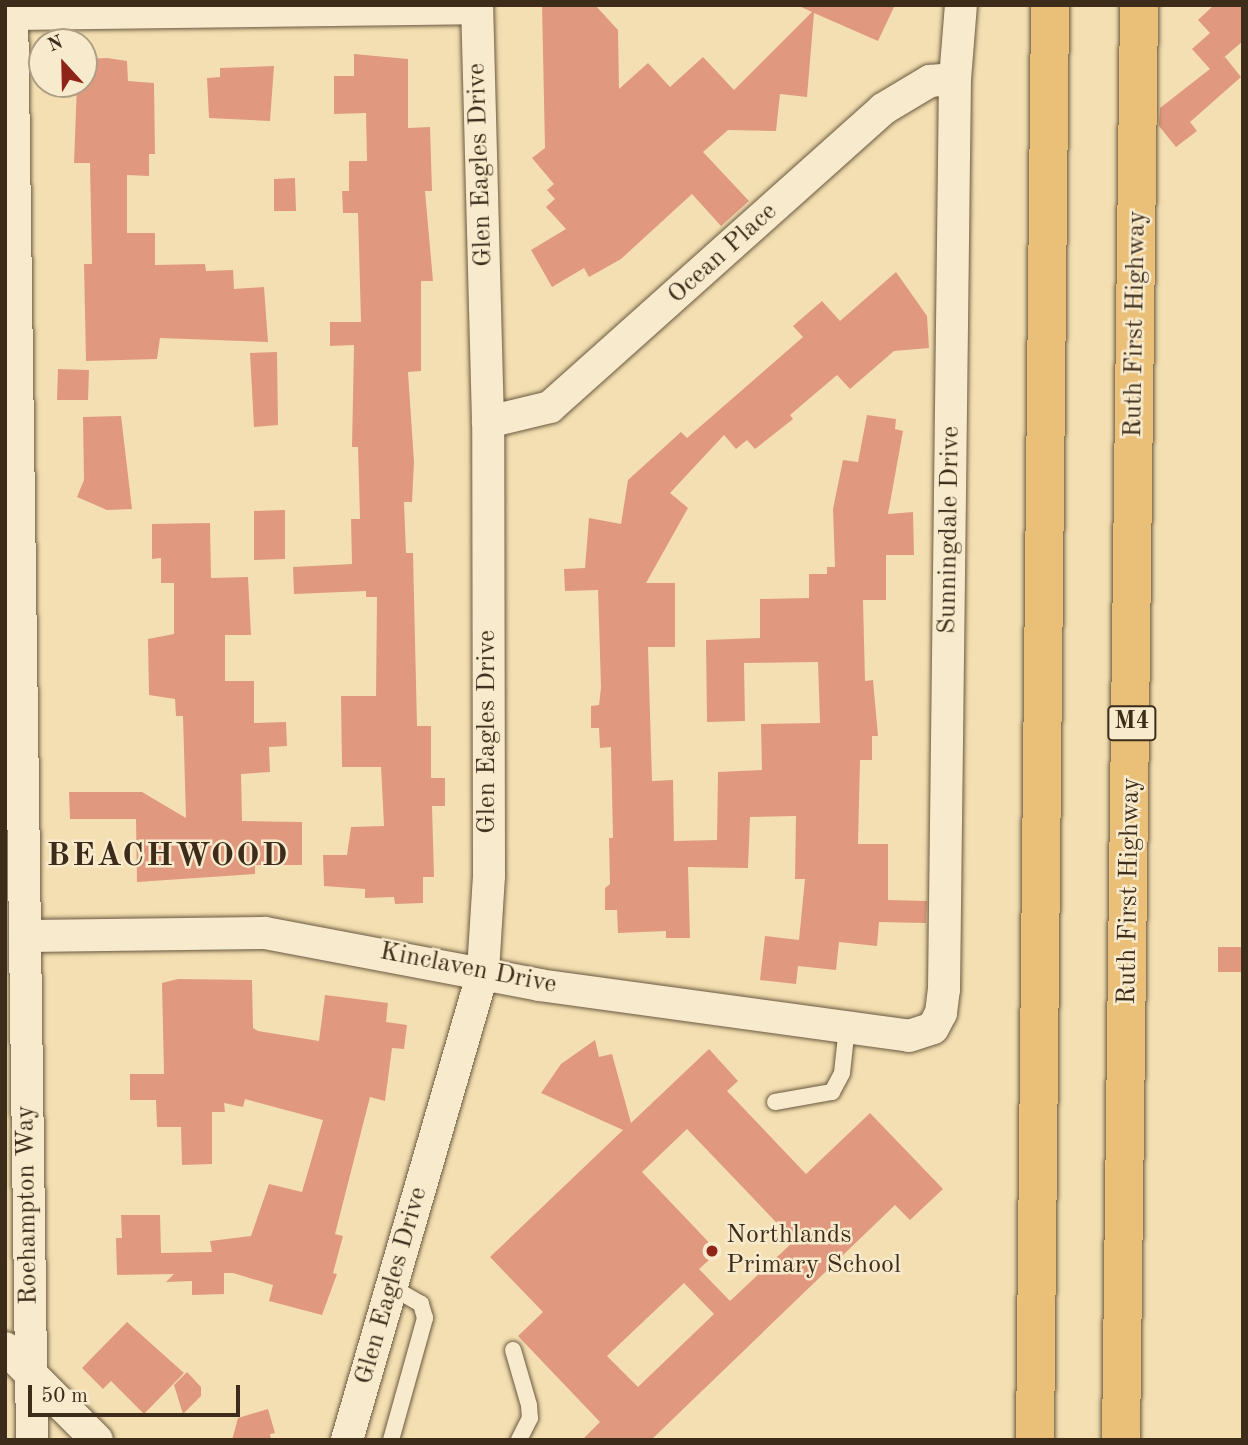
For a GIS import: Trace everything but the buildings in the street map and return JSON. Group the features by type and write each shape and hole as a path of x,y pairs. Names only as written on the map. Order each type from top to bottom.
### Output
{"highway":[{"path":"1035,1440 1049,5"},
{"name":"Ruth First Highway","path":"1121,1440 1139,5"}],"street":[{"name":"Sunningdale Drive","path":"909,1036 933,1028 941,1013 944,989 955,79 961,5"},
{"path":"12,9 477,6"},
{"name":"Glen Eagles Drive","path":"347,1440 483,971 489,876 488,422 477,6"},
{"name":"Roehampton Way","path":"12,9 32,1440"},
{"name":"Ocean Place","path":"488,422 550,407 883,109 930,81 955,79"},
{"name":"Kinclaven Drive","path":"25,936 265,933 483,971 539,985 909,1036"},
{"path":"5,1348 97,1440"}],"lane":[{"path":"775,1102 832,1092 839,1084 847,1027"},
{"path":"391,1440 425,1318 421,1304 392,1287"},
{"path":"513,1350 529,1405 530,1418 519,1440"}],"place":[{"name":"Northlands Primary School","path":"712,1251"}],"district":[{"name":"BEACHWOOD","path":"168,857"}]}
